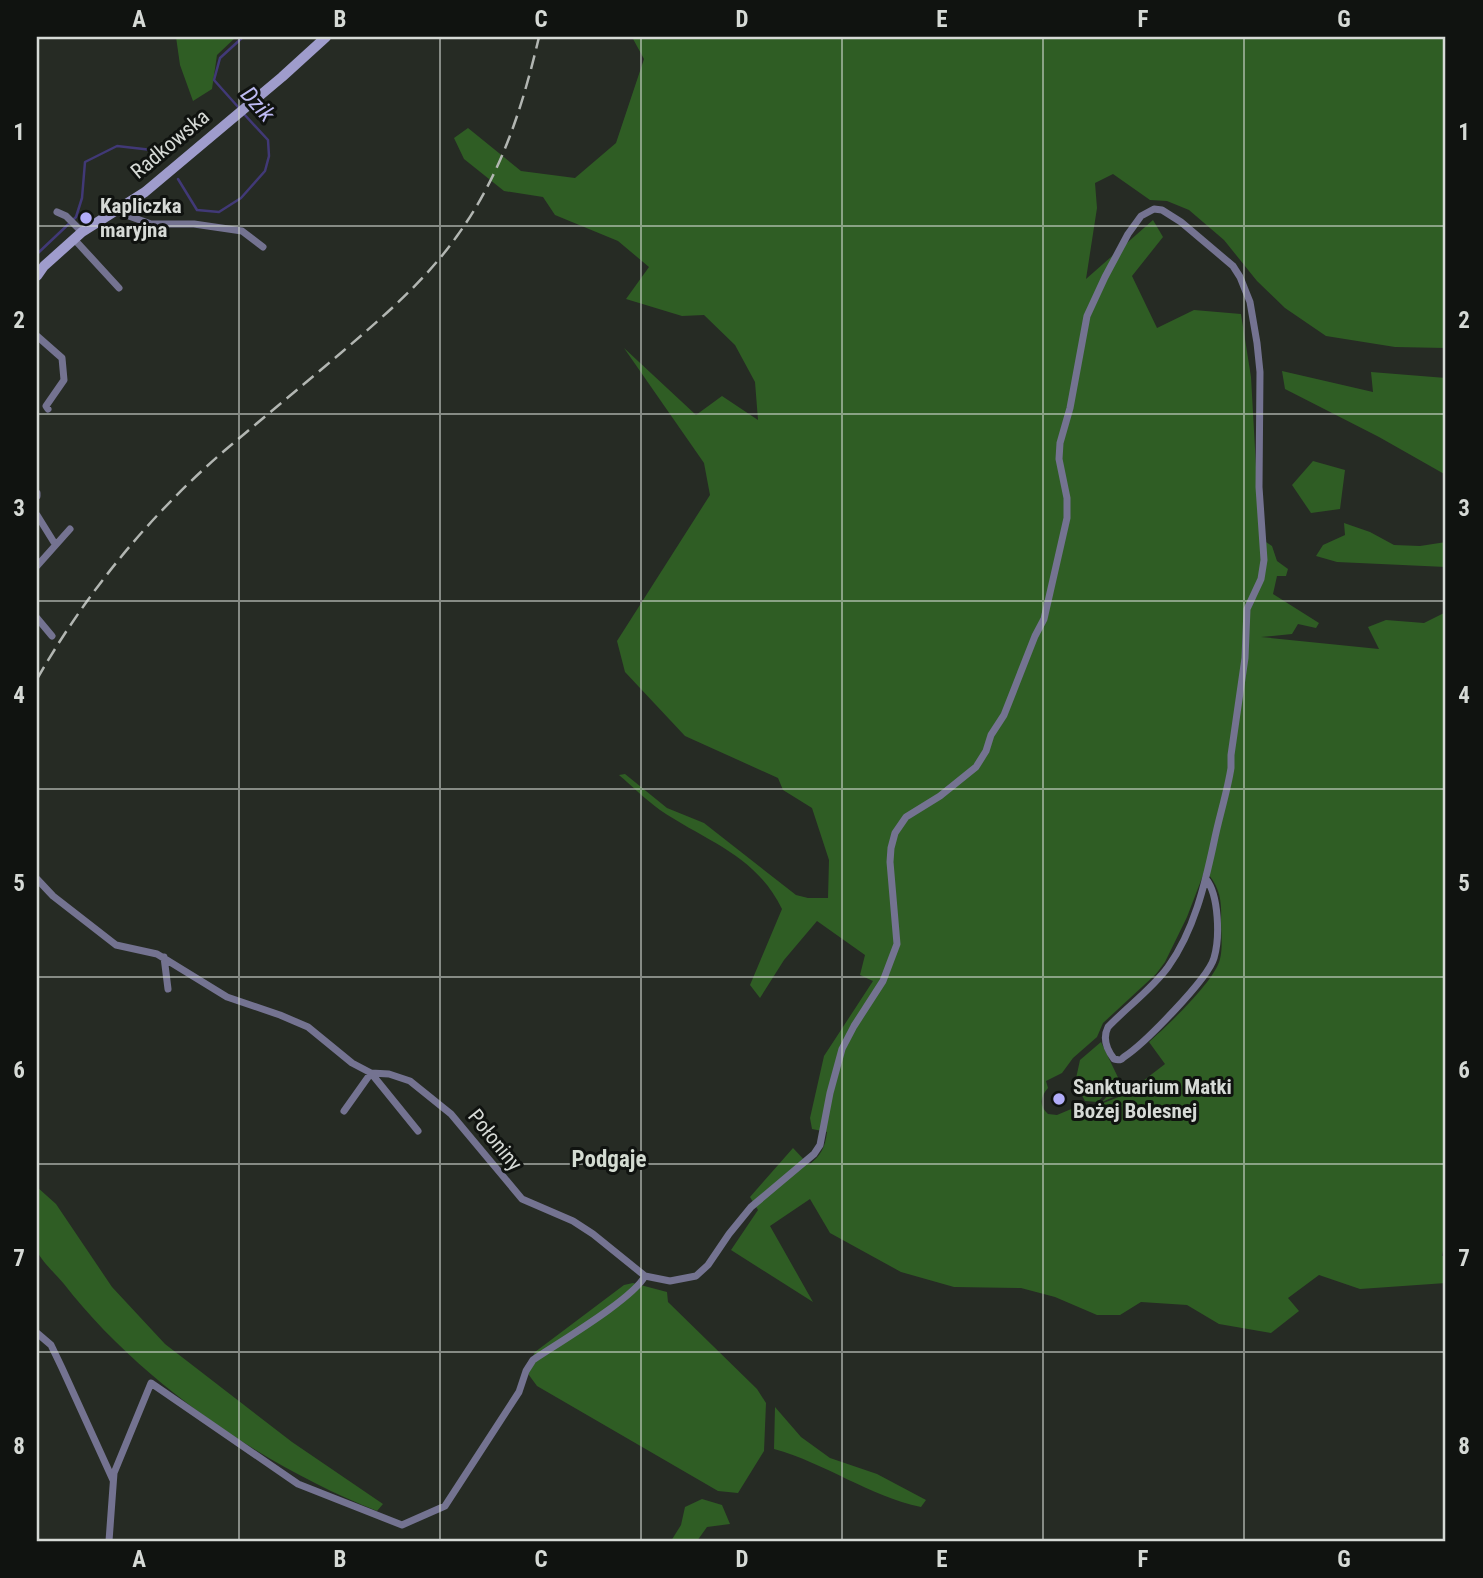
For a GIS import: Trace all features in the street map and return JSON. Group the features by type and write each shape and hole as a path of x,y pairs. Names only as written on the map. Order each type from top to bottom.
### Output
{"street":[{"name":"Radkowska","path":"37,276 77,232 145,192 239,111 282,78 326,37"},
{"path":"108,1541 114,1474 151,1383 298,1484 402,1525 445,1506 519,1392 533,1360 627,1295 642,1283 645,1276 670,1281 696,1276 708,1265 751,1207 814,1154 820,1145 840,1056 854,1026 883,981 897,944 890,862 895,833 906,817 940,796 976,767 1004,715 1044,619 1067,518 1067,498 1059,459 1060,443 1070,408 1087,316 1128,234 1141,216 1154,209 1169,214 1226,258 1240,277 1251,302 1260,372 1259,487 1264,560 1261,579 1247,609 1245,658 1231,768 1206,879 1176,955 1159,978 1108,1027 1104,1035 1114,1059 1121,1060 1164,1020 1209,970 1216,950 1217,912 1211,885 1206,879"},
{"path":"115,211 151,225 194,224 242,231 263,247"},
{"path":"57,212 68,218 119,288"},
{"path":"37,336 62,358 64,380 46,406 48,409"},
{"path":"37,514 55,544"},
{"path":"37,566 70,529"},
{"path":"37,618 52,636"},
{"name":"Połoniny","path":"37,879 116,945 164,957 183,972 227,997 308,1027 352,1063 371,1073 400,1076 418,1087 451,1114 522,1199 573,1221 645,1276"},
{"path":"164,957 168,989"},
{"path":"344,1111 371,1073 418,1131"},
{"path":"37,1333 51,1345 93,1432 113,1483"}],"green space":[{"path":"176,37 236,37 217,55 212,89 193,101 180,65"},
{"path":"632,37 1446,37 1446,348 1395,347 1326,336 1285,308 1257,281 1224,240 1189,210 1167,201 1150,200 1113,174 1095,183 1097,208 1086,279 1153,220 1163,237 1132,276 1157,328 1194,310 1241,314 1251,377 1260,538 1272,546 1277,561 1288,569 1286,576 1277,576 1273,594 1319,623 1316,628 1298,624 1292,634 1261,637 1379,649 1368,627 1386,620 1424,623 1446,612 1446,1236 1442,1256 1446,1255 1446,1283 1360,1289 1319,1275 1288,1298 1299,1311 1271,1333 1219,1324 1187,1305 1141,1302 1120,1315 1097,1315 1055,1297 1021,1288 954,1287 901,1272 830,1233 810,1199 770,1226 813,1302 731,1250 758,1210 750,1197 793,1148 809,1165 822,1151 827,1132 812,1129 810,1118 824,1056 873,981 860,975 865,955 817,921 784,960 760,998 750,985 782,909 771,890 744,862 660,810 619,775 625,774 667,808 704,823 796,895 828,898 829,860 812,808 783,790 778,778 685,736 625,672 617,641 710,495 704,463 624,348 696,415 722,396 758,420 755,382 735,345 704,315 682,316 626,299 649,267 618,241 555,215 543,197 504,191 464,159 454,138 468,128 521,171 575,178 616,143 644,59","holes":["1205,870 1219,893 1221,905 1220,959 1200,991 1149,1042 1165,1064 1126,1094 1091,1108 1076,1107 1057,1115 1048,1114 1042,1101 1048,1088 1046,1081 1062,1073 1073,1058 1097,1037 1103,1023 1156,974 1165,962 1187,917"]},
{"path":"1282,371 1373,392 1371,372 1446,378 1446,475 1285,389"},
{"path":"1313,461 1345,470 1340,509 1311,513 1292,485"},
{"path":"1344,523 1370,532 1394,545 1420,546 1446,542 1446,567 1337,562 1316,556 1323,545 1345,535"},
{"path":"1101,1042 1125,1092 1102,1102 1107,1093 1097,1102 1085,1101 1075,1083 1080,1060"},
{"path":"37,1187 56,1204 112,1287 165,1344 292,1442 383,1504 377,1511 291,1470 248,1445 166,1387 129,1354 94,1320 39,1255 35,1239"},
{"path":"633,1283 667,1292 668,1302 757,1389 766,1403 764,1451 738,1493 718,1491 537,1386 526,1371 535,1352 624,1285"},
{"path":"775,1407 801,1437 830,1458 877,1474 926,1500 921,1507 902,1502 811,1462 774,1449"},
{"path":"702,1499 722,1505 730,1524 707,1527 697,1541 671,1541 681,1525 685,1507"}],"waterway":[{"name":"Dzik","path":"239,108 214,80 220,58 243,37"},
{"name":"Dzik","path":"178,179 197,210 219,212 241,198 265,171 269,156 268,140 243,113"},
{"name":"Dzik","path":"37,254 76,217 82,198 85,162 117,146 152,150 164,157"}],"railway":[{"path":"37,679 98,586 170,502 224,451 388,311 418,283 445,252 472,213 498,165 517,116 539,37"}],"place":[{"name":"Kapliczka maryjna","path":"86,218"},
{"name":"Sanktuarium Matki Bożej Bolesnej","path":"1059,1099"}],"district":[{"name":"Podgaje","path":"609,1159"}]}
